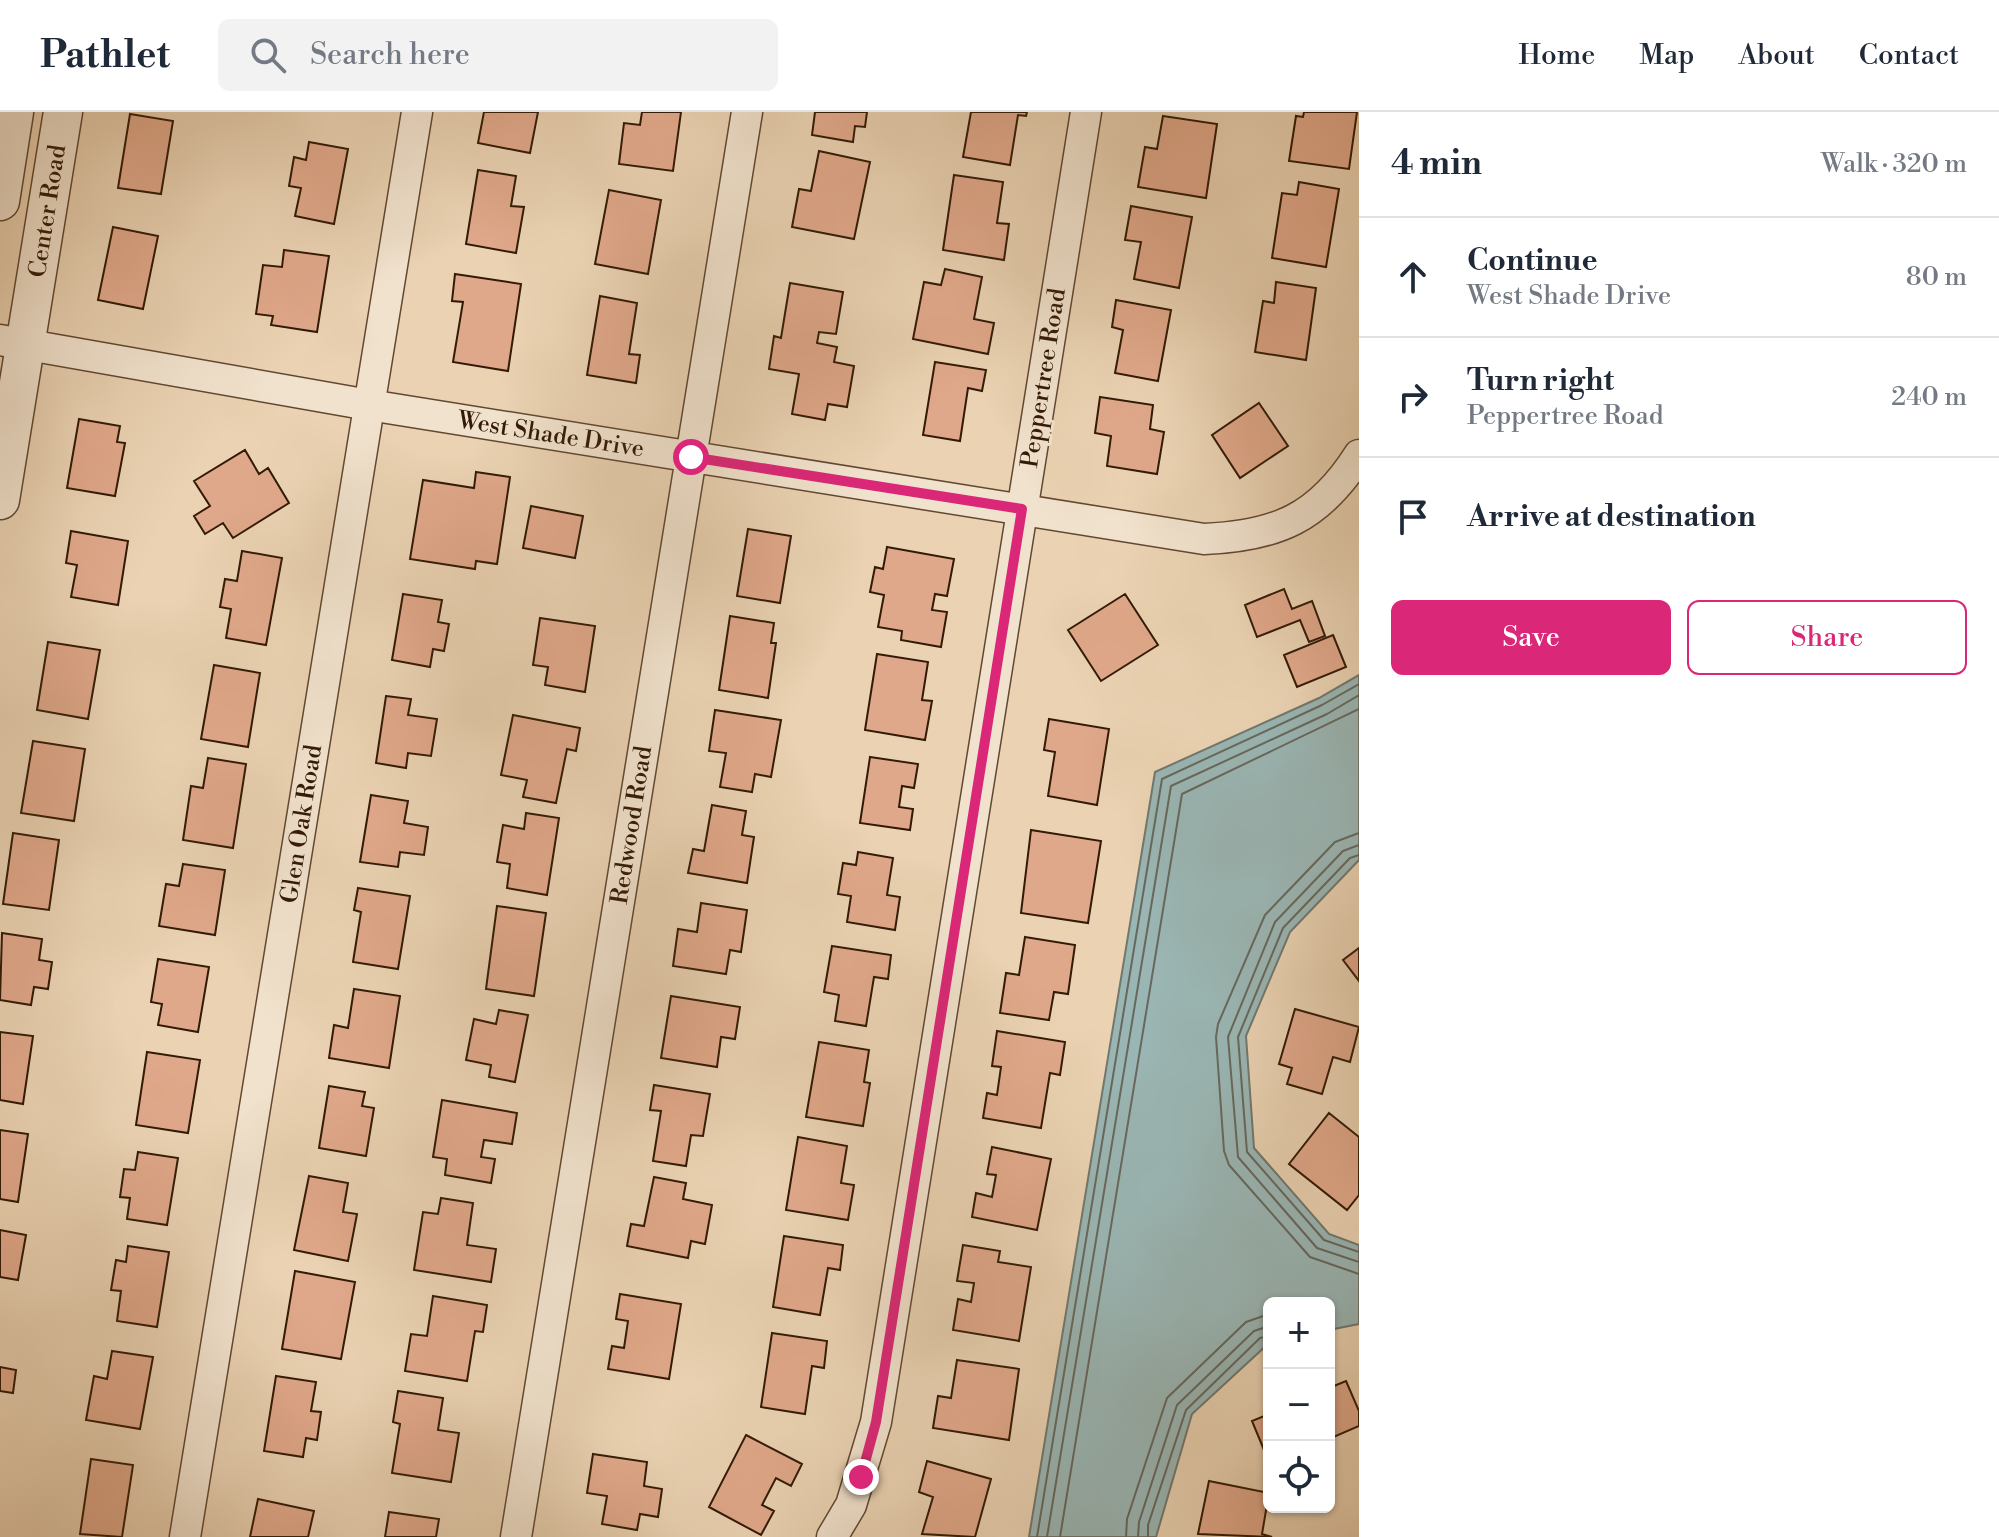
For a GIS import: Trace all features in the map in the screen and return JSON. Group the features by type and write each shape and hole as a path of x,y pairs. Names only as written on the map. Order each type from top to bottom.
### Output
{"street":[{"name":"Center Road","path":"0,201 14,112"},
{"name":"Center Road","path":"0,500 12,343 63,112"},
{"name":"Glen Oak Road","path":"185,1537 417,112"},
{"name":"Redwood Road","path":"516,1537 747,112"},
{"name":"Peppertree Road","path":"832,1537 851,1505 876,1422 1086,112"},
{"name":"West Shade Drive","path":"12,343 369,405 1204,539 1237,538 1296,520 1321,503 1359,455"}],"water":[{"path":"1359,675 1359,860 1290,932 1246,1036 1254,1148 1329,1234 1359,1245 1359,1324 1335,1329 1335,1297 1263,1297 1263,1349 1192,1414 1156,1537 1029,1537 1155,772 1319,698"}],"building":[{"path":"484,112 538,112 530,153 478,143"},
{"path":"642,112 681,112 673,171 619,164 624,123 640,125"},
{"path":"815,112 867,112 865,127 855,126 853,142 812,135"},
{"path":"971,112 1027,112 1026,116 1018,115 1010,165 963,157"},
{"path":"1304,112 1357,112 1349,169 1289,161 1296,116 1303,117"},
{"path":"130,114 173,121 161,194 118,188"},
{"path":"1163,116 1217,124 1206,198 1138,187 1145,147 1157,149"},
{"path":"309,142 348,149 334,224 295,216 301,188 289,186 294,157 306,160"},
{"path":"819,151 870,162 854,239 792,227 799,189 811,191"},
{"path":"478,170 516,176 511,206 524,207 516,253 466,244"},
{"path":"954,175 1003,182 997,223 1009,224 1004,260 943,250"},
{"path":"1299,182 1339,189 1326,267 1272,258 1282,193 1297,195"},
{"path":"609,190 661,200 648,274 595,264"},
{"path":"1131,206 1192,217 1179,288 1134,279 1141,242 1125,240"},
{"path":"113,227 158,236 143,309 98,300"},
{"path":"284,250 329,256 317,332 271,325 273,316 256,314 263,265 282,267"},
{"path":"945,269 982,277 974,319 994,323 988,354 913,339 924,282 941,285"},
{"path":"455,274 521,284 508,371 453,362 463,302 452,301"},
{"path":"1276,282 1316,288 1306,360 1255,352 1263,301 1274,303"},
{"path":"790,283 843,292 836,334 819,332 817,343 837,347 834,362 854,366 847,407 828,404 825,420 792,414 799,374 769,369 774,336 781,338"},
{"path":"600,296 637,303 629,354 640,355 636,383 587,375"},
{"path":"1116,300 1171,310 1158,381 1115,373 1123,330 1112,327"},
{"path":"935,362 986,370 982,391 968,388 960,441 923,435"},
{"path":"1100,397 1153,405 1150,429 1164,432 1157,474 1107,466 1111,436 1095,433"},
{"path":"1259,403 1288,446 1240,478 1212,435"},
{"path":"79,419 120,426 117,442 125,443 115,496 67,488"},
{"path":"245,450 259,474 268,468 289,503 233,538 223,523 205,534 194,516 210,506 194,481"},
{"path":"476,472 510,477 497,564 476,561 475,569 410,559 423,480 474,488"},
{"path":"531,506 583,516 575,558 523,548"},
{"path":"748,529 791,536 780,603 737,596"},
{"path":"71,531 128,541 118,605 71,597 77,565 66,563"},
{"path":"887,547 954,559 947,596 935,594 932,610 947,612 941,647 901,640 902,631 878,627 884,595 870,592 875,567 883,569"},
{"path":"242,551 282,558 266,645 226,638 231,609 220,607 225,579 237,581"},
{"path":"1284,589 1292,609 1312,601 1325,636 1309,642 1300,620 1257,637 1245,605"},
{"path":"403,594 442,600 438,622 449,624 444,651 433,649 430,667 392,660"},
{"path":"1125,594 1158,645 1101,681 1068,630"},
{"path":"730,616 774,623 771,643 776,643 768,698 719,690"},
{"path":"540,618 595,626 585,692 545,685 548,667 533,665"},
{"path":"1333,635 1346,667 1297,687 1284,655"},
{"path":"48,642 100,650 88,719 37,710"},
{"path":"877,654 928,662 922,700 932,701 925,740 865,730"},
{"path":"214,665 260,673 248,747 201,739"},
{"path":"386,696 411,699 408,715 437,719 431,756 408,753 406,768 376,763"},
{"path":"715,710 781,720 771,777 755,774 752,792 720,787 726,753 709,751"},
{"path":"513,715 580,728 576,751 567,749 556,803 523,797 527,780 501,775"},
{"path":"1049,719 1109,729 1097,805 1048,796 1055,752 1044,750"},
{"path":"33,741 85,749 74,821 21,813"},
{"path":"870,757 918,764 914,788 902,786 899,807 913,809 910,830 860,823"},
{"path":"208,758 246,764 233,848 183,840 191,786 203,788"},
{"path":"371,795 408,801 404,823 428,827 424,855 400,852 398,867 360,862"},
{"path":"712,805 746,811 742,835 754,837 747,883 688,873 693,849 704,851"},
{"path":"526,813 559,818 547,895 507,888 510,864 497,862 503,825 524,829"},
{"path":"1031,830 1101,841 1088,923 1021,913"},
{"path":"13,833 59,840 49,910 3,904"},
{"path":"858,852 893,858 887,895 900,897 895,930 847,922 851,896 838,894 843,863 856,865"},
{"path":"183,864 225,870 215,935 159,926 166,884 179,886"},
{"path":"358,888 410,896 398,969 353,962 361,912 354,910"},
{"path":"701,903 747,910 741,952 730,950 726,974 673,966 678,929 697,932"},
{"path":"497,906 546,913 534,996 486,989"},
{"path":"2,933 42,939 39,960 52,962 48,989 34,987 31,1005 0,1000"},
{"path":"1025,937 1075,945 1068,994 1054,992 1049,1020 1000,1013 1006,973 1019,975"},
{"path":"832,946 891,955 888,979 874,977 866,1026 835,1021 839,995 824,992"},
{"path":"1359,948 1359,981 1343,960"},
{"path":"158,959 209,967 198,1032 158,1025 162,1004 151,1002"},
{"path":"354,989 400,996 389,1068 329,1058 334,1025 348,1028"},
{"path":"671,996 740,1007 735,1039 721,1037 717,1067 661,1058"},
{"path":"1295,1009 1359,1027 1350,1062 1333,1057 1322,1094 1287,1084 1292,1068 1279,1064"},
{"path":"499,1010 528,1015 515,1082 489,1077 491,1065 466,1060 474,1019 496,1024"},
{"path":"997,1031 1065,1042 1060,1075 1050,1073 1041,1128 983,1118 987,1093 997,1095 1001,1067 992,1066"},
{"path":"0,1032 33,1036 23,1104 0,1100"},
{"path":"819,1042 869,1050 864,1082 870,1083 863,1126 806,1117"},
{"path":"147,1052 200,1060 188,1133 136,1125"},
{"path":"654,1085 710,1094 703,1136 691,1135 686,1166 653,1161 661,1111 650,1110"},
{"path":"329,1086 365,1092 362,1106 374,1108 366,1156 319,1148"},
{"path":"442,1100 517,1113 512,1144 484,1140 481,1157 495,1159 491,1183 445,1175 447,1159 433,1157"},
{"path":"1329,1113 1359,1137 1359,1195 1347,1210 1289,1164"},
{"path":"0,1130 28,1134 18,1202 0,1199"},
{"path":"798,1137 847,1146 841,1183 854,1185 848,1220 786,1210"},
{"path":"992,1147 1051,1159 1037,1230 972,1217 976,1193 992,1197 996,1175 987,1174"},
{"path":"138,1152 178,1158 167,1225 127,1219 130,1198 120,1197 124,1169 135,1170"},
{"path":"309,1176 348,1183 343,1212 357,1214 348,1261 294,1250"},
{"path":"654,1177 686,1183 683,1199 712,1205 705,1244 691,1241 688,1258 627,1246 631,1224 644,1226"},
{"path":"441,1198 473,1203 467,1245 496,1249 491,1282 414,1270 423,1212 438,1214"},
{"path":"0,1230 26,1235 18,1280 0,1277"},
{"path":"784,1236 843,1245 840,1270 828,1268 820,1315 773,1307"},
{"path":"963,1245 1000,1251 998,1262 1031,1267 1019,1341 953,1330 958,1299 971,1302 974,1283 957,1281"},
{"path":"128,1246 169,1252 157,1327 117,1321 121,1291 111,1290 116,1260 126,1262"},
{"path":"295,1271 355,1282 341,1359 282,1349"},
{"path":"620,1294 681,1304 669,1379 608,1369 612,1346 624,1348 628,1321 616,1319"},
{"path":"433,1296 487,1305 483,1332 475,1331 467,1381 405,1371 411,1334 427,1336"},
{"path":"772,1333 827,1341 824,1368 812,1366 805,1414 761,1407"},
{"path":"112,1351 153,1357 140,1429 86,1420 94,1376 107,1379"},
{"path":"957,1360 1019,1369 1009,1440 933,1428 938,1396 951,1398"},
{"path":"0,1367 16,1370 13,1393 0,1391"},
{"path":"276,1376 316,1382 311,1411 321,1412 317,1440 306,1438 303,1457 264,1451"},
{"path":"1346,1381 1359,1411 1359,1426 1335,1436 1335,1386"},
{"path":"398,1391 443,1398 438,1430 459,1433 451,1482 392,1473 400,1424 393,1422"},
{"path":"1263,1416 1263,1448 1252,1421"},
{"path":"746,1435 802,1464 791,1486 776,1478 762,1505 774,1511 761,1535 709,1507"},
{"path":"593,1454 647,1462 644,1486 662,1489 658,1517 640,1514 637,1530 602,1524 607,1496 587,1493"},
{"path":"91,1459 133,1465 122,1537 80,1534"},
{"path":"927,1461 991,1479 975,1537 922,1534 933,1497 919,1492"},
{"path":"1209,1481 1263,1492 1263,1513 1266,1513 1262,1534 1272,1537 1198,1534"},
{"path":"258,1499 314,1511 308,1537 250,1537"},
{"path":"389,1512 439,1519 436,1537 385,1537"}],"route":[{"path":"691,457 1022,509 876,1422 861,1477"}]}
